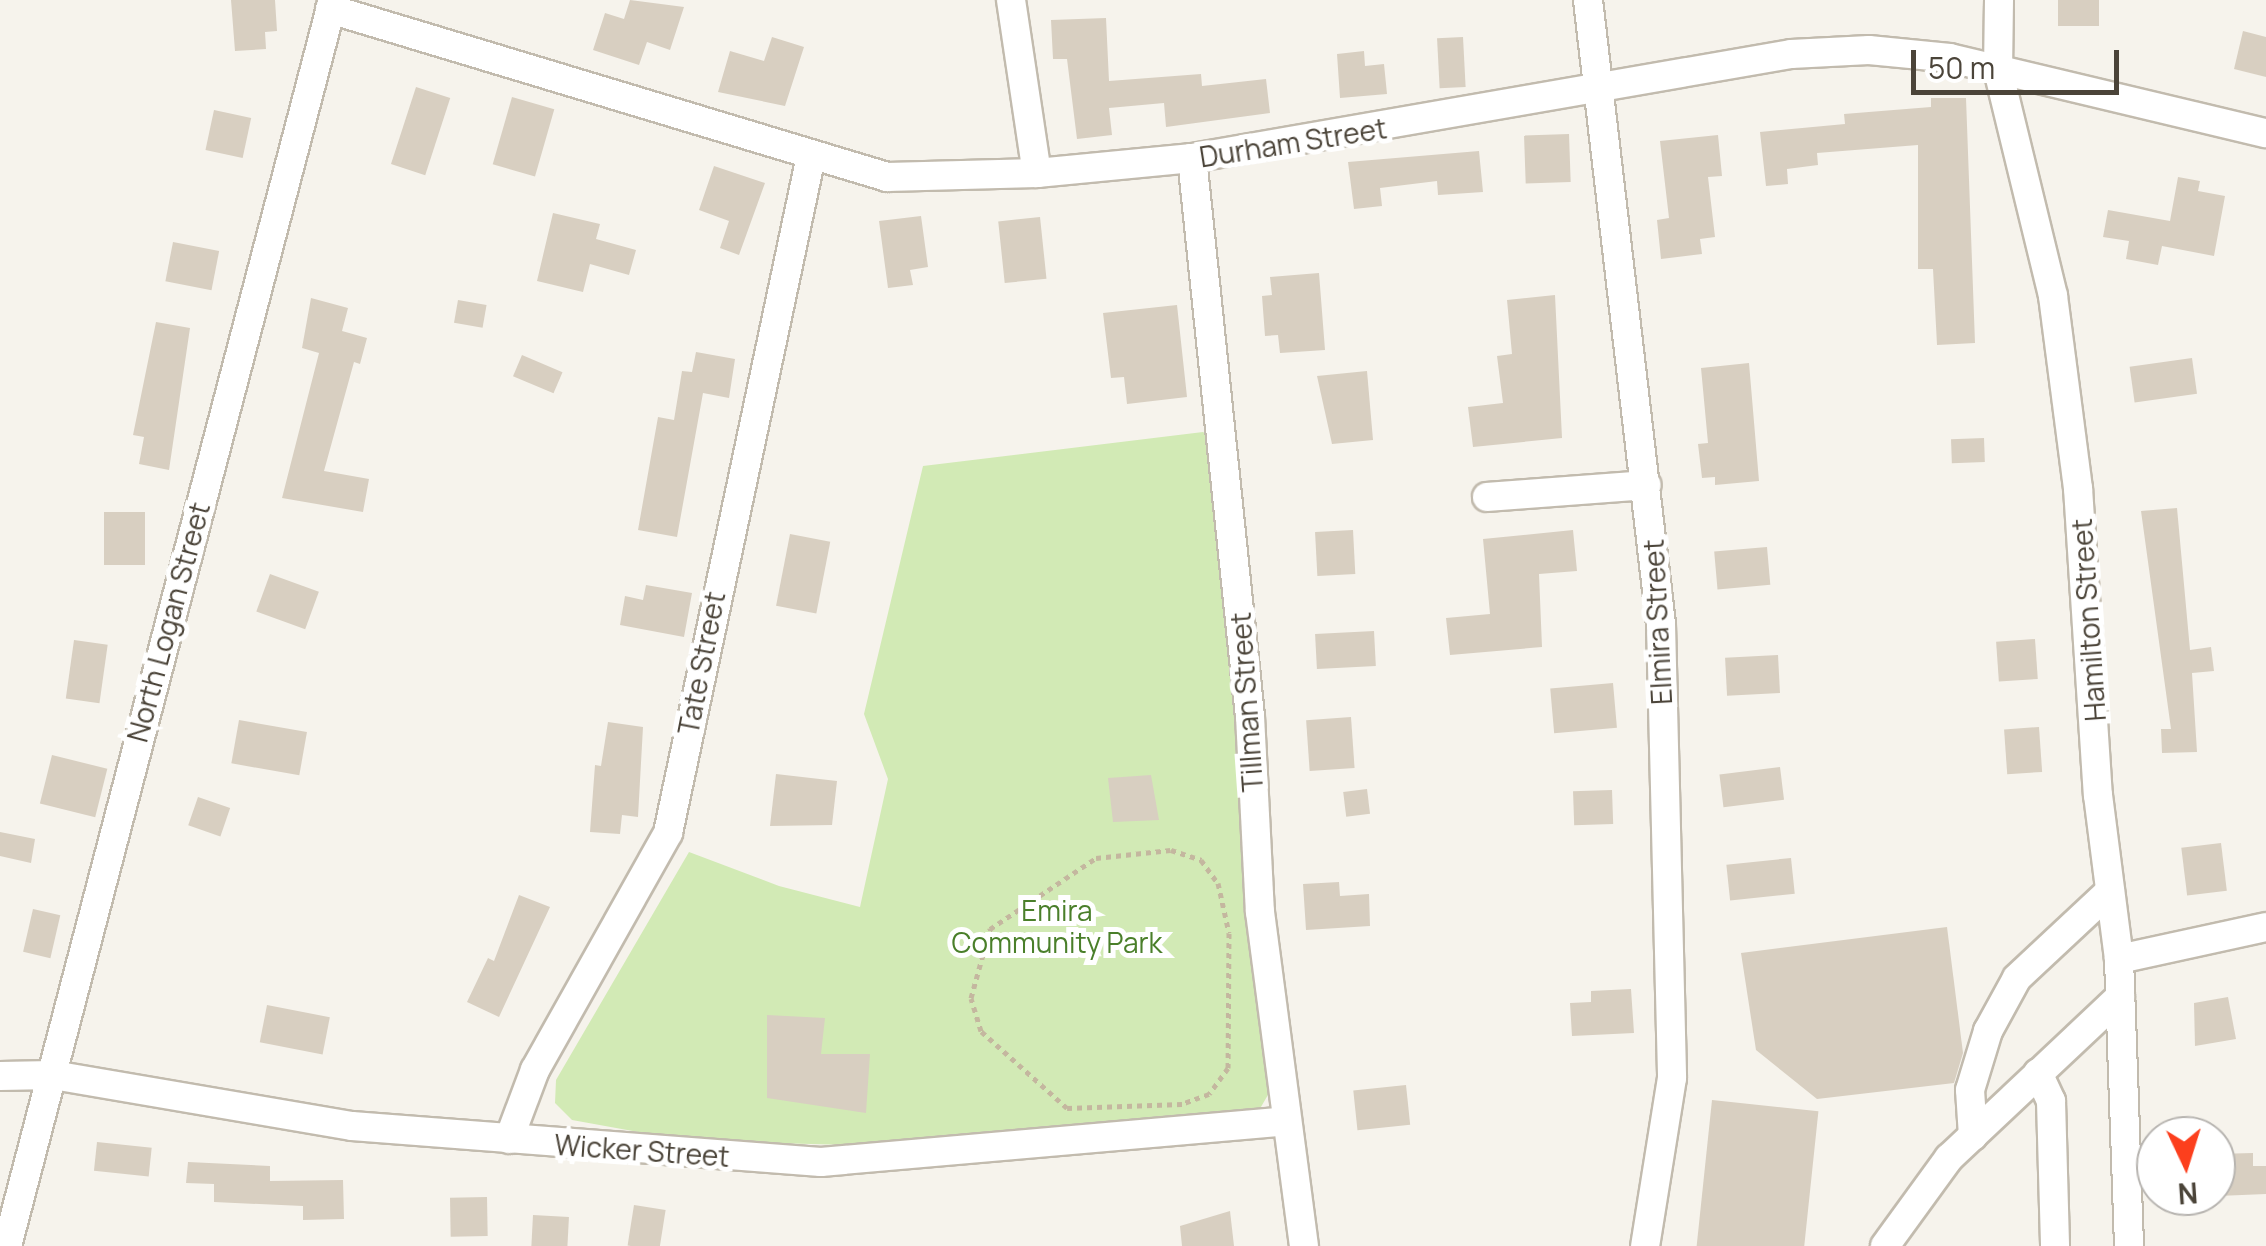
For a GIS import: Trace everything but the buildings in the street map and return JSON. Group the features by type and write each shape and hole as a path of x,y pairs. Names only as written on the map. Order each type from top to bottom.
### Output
{"street":[{"path":"1012,0 1037,173"},
{"name":"Elmira Street","path":"1588,0 1661,624 1673,961 1672,1078 1645,1246"},
{"name":"Hamilton Street","path":"1999,0 1998,70 2053,296 2080,506 2110,891 2119,959 2129,1246"},
{"name":"Durham Street","path":"332,4 887,177 1037,173 1192,158 1600,92 1791,54 1869,50 1998,70 2266,134"},
{"name":"North Logan Street","path":"7,1246 159,647 332,4"},
{"name":"Tate Street","path":"509,1139 535,1070 668,833 810,156"},
{"name":"Tillman Street","path":"1192,158 1250,716 1260,912 1304,1246"},
{"path":"1488,497 1647,485"},
{"path":"1973,1136 1970,1090 1988,1031 2010,991 2054,939 2110,891"},
{"path":"2119,959 2266,927"},
{"path":"1885,1246 1973,1136 2120,997"},
{"path":"2038,1073 2051,1101 2054,1246"},
{"name":"Wicker Street","path":"0,1076 53,1076 352,1126 821,1162 1286,1121"}],"path":[{"path":"1171,850 1201,860 1218,883 1229,933 1228,1068 1209,1094 1182,1104 1067,1108 982,1032 971,998 990,929 1038,895 1069,870 1127,851 1171,850"}],"green space":[{"name":"Emira Community Park","path":"1203,432 1215,440 1272,1088 1258,1112 889,1146 688,1141 572,1120 555,1103 556,1080 689,852 779,886 860,907 888,779 864,714 923,466"}]}
